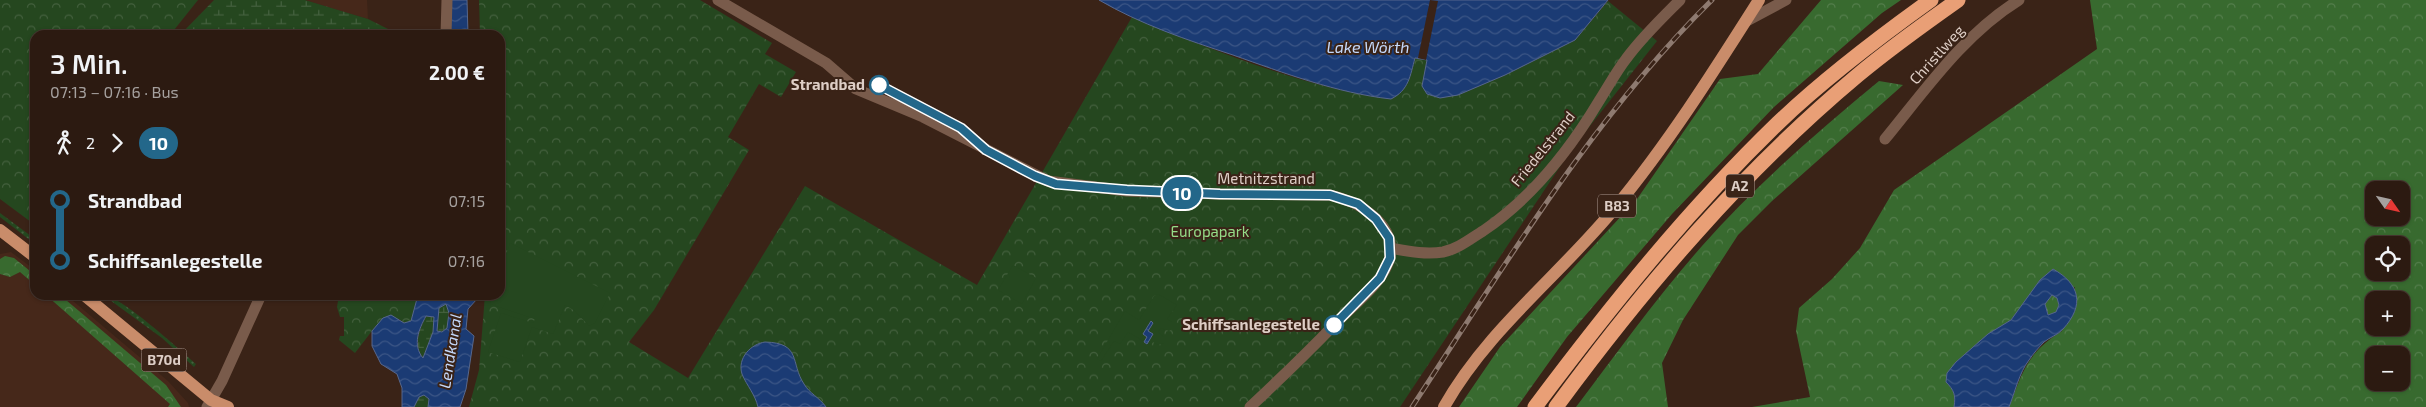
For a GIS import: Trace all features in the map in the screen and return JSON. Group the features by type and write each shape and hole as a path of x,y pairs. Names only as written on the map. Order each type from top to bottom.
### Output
{"highway":[{"name":"A2","path":"1535,407 1617,300 1728,173 1779,122 1870,45 1931,0"},
{"name":"A2","path":"1556,407 1686,242 1736,190 1800,126 1858,74 1958,0"}],"main road":[{"name":"B83","path":"1444,407 1486,346 1614,209 1683,115 1759,0"},
{"path":"0,230 30,253"},
{"name":"B70d","path":"90,300 211,405 228,407"}],"street":[{"path":"446,30 447,0"},
{"name":"Metnitzstrand","path":"718,0 826,64 856,89 897,105 1048,181 1127,190 1220,194 1330,195 1358,204 1376,219 1389,238 1390,248"},
{"name":"Friedelstrand","path":"1390,248 1428,253 1444,252 1458,247 1500,219 1531,192 1548,172 1574,138 1626,59 1647,32 1680,0"},
{"path":"1745,22 1786,0"},
{"name":"Christlweg","path":"1885,139 1958,50 1981,28 2019,0"},
{"path":"1250,407 1308,354 1380,278 1390,258 1390,248"},
{"path":"211,405 259,300"}],"shaded area":[{"path":"305,0 367,0 368,19 344,12"},
{"path":"11,252 30,266 30,300 72,300 168,381 188,403 189,407 0,407 0,254"}],"green space":[{"path":"0,0 198,0 174,30 30,30 30,221 0,199"},
{"path":"214,0 305,0 368,19 390,30 185,30"},
{"name":"Europapark","path":"479,0 700,0 772,43 765,54 796,72 781,97 759,84 728,137 749,150 654,310 629,342 688,378 805,186 977,285 1132,17 1226,54 1293,77 1359,94 1391,99 1405,87 1415,58 1427,60 1422,86 1458,95 1505,75 1575,40 1608,1 1657,41 1571,150 1400,407 469,407 479,370 485,300 505,300 505,30 480,30"},
{"path":"1821,0 1901,0 1882,13 1774,107 1672,214 1567,337 1517,407 1459,407 1500,347 1637,199 1720,79 1758,74"},
{"path":"2090,0 2426,0 2426,407 2009,407 2023,373 2034,355 2050,339 2062,331 2075,287 2024,303 2011,320 1989,334 1956,362 1946,382 1954,393 1954,407 1752,407 1810,397 1796,331 1799,308 1832,279 1860,248 1894,190 2097,49"},
{"path":"1879,81 1903,85 1772,201 1738,235 1683,320 1662,363 1668,407 1576,407 1669,285 1722,224 1787,160"},
{"path":"0,213 30,235 30,240 0,217"},
{"path":"510,243 610,293 595,323 589,326 575,311 565,305 553,334 532,327 520,362 488,352 501,313 533,323 535,319 490,304 491,300 505,300 505,258"},
{"path":"5,256 14,258 30,271 30,281 20,272 10,277 0,274 0,259"},
{"path":"1013,265 1036,278 1022,304 998,290"},
{"path":"1158,294 1177,305 1167,319 1172,322 1172,329 1169,331 1161,328 1158,332 1164,337 1164,343 1158,345 1153,342 1150,345 1128,332 1120,344 1114,341 1101,361 1097,359 1125,311 1139,320 1154,296"},
{"path":"2052,295 2057,298 2059,305 2057,312 2048,315 2045,304"},
{"path":"52,300 66,300 166,385 181,407 168,407 170,404"},
{"path":"110,300 116,300 136,313 196,364 194,367 162,338"},
{"path":"338,300 417,300 411,321 404,323 399,319 375,327 355,353 339,340 340,336 344,336 344,317 340,317 337,307"},
{"path":"446,304 449,313 447,328 442,332 437,331 439,308"},
{"path":"426,316 434,317 433,332 423,358 418,348 418,337"},
{"path":"424,395 429,399 428,407 414,407 419,397"}],"water":[{"path":"450,0 467,0 468,30 449,30"},
{"name":"Lake Wörth","path":"1099,0 1608,0 1575,40 1505,75 1458,95 1440,98 1427,94 1422,86 1427,60 1415,58 1405,87 1391,99 1311,82 1272,69 1164,31 1131,17"},
{"path":"2053,269 2069,281 2074,288 2077,303 2075,312 2070,320 2061,331 2044,342 2026,365 2009,407 1954,407 1954,393 1946,382 1947,373 1956,362 1988,334 2011,320 2040,280","holes":["2052,295 2057,298 2059,305 2056,312 2048,315 2045,304"]},
{"name":"Lendkanal","path":"417,300 476,300 468,309 466,329 474,336 466,389 460,407 428,407 429,399 424,395 419,397 414,407 402,407 402,388 397,374 381,364 372,346 372,331 383,318 391,315 404,323 411,321","holes":["446,304 449,313 447,328 442,332 437,331 439,308","426,316 434,317 433,332 423,358 417,342 419,332"]},
{"path":"1151,321 1153,323 1148,331 1153,334 1147,344 1144,342 1147,337 1143,334"},
{"path":"760,343 777,343 790,350 804,384 826,407 758,407 741,368 743,357 746,353"}],"pier":[{"path":"1430,0 1438,1 1426,60 1418,58"}],"railway":[{"path":"1412,407 1515,248 1588,144 1668,46 1712,0"}],"bus line":[{"name":"10","path":"879,85 961,128 986,150 1035,176 1056,184 1127,190 1220,194 1317,194 1345,198 1358,204 1376,219 1389,238 1390,258 1380,278 1334,325"}],"place":[{"name":"Strandbad","path":"879,85"},
{"name":"Schiffsanlegestelle","path":"1334,325"}]}
